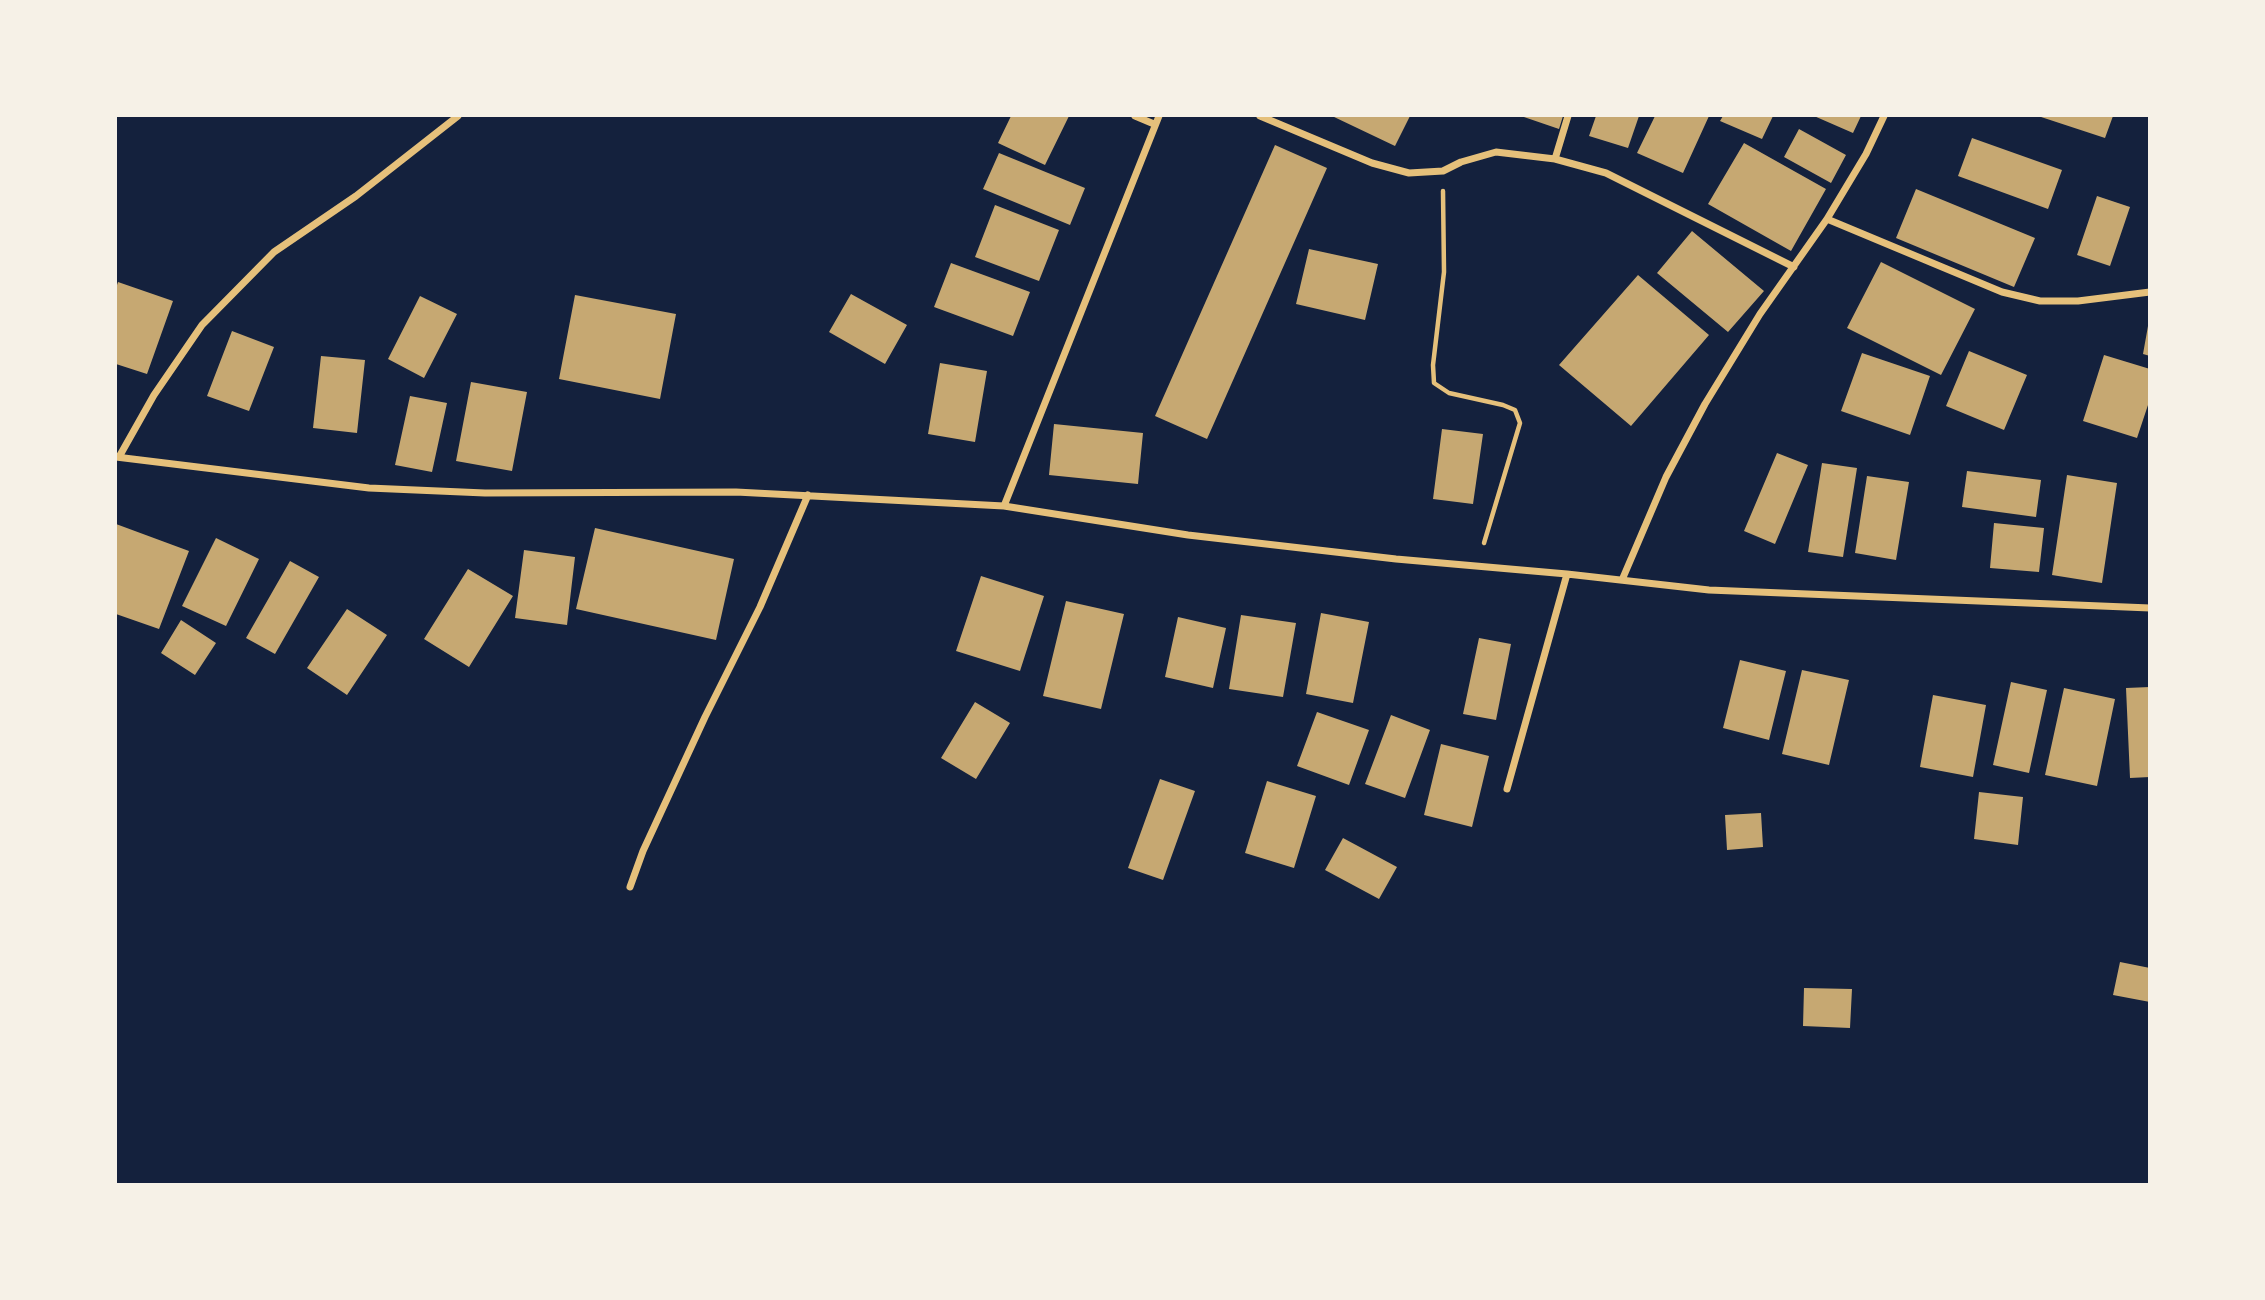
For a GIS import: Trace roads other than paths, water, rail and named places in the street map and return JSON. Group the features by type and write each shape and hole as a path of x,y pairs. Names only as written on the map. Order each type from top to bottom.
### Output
{"street":[{"path":"458,116 356,196 274,252 202,325 154,395 117,457 369,488 485,493 736,492 1004,506 1188,535 1709,590 2150,608"},
{"path":"1136,116 1154,124"},
{"path":"1004,506 1159,116"},
{"path":"1260,116 1372,163 1409,173 1443,171 1461,162 1496,152 1555,159 1606,173 1794,267"},
{"path":"1555,159 1569,116"},
{"path":"1622,580 1665,477 1699,416 1760,314 1827,219 1866,154 1884,116"},
{"path":"1827,219 2002,292 2040,302 2078,301 2150,292"},
{"path":"629,887 705,717 760,607 808,495"},
{"path":"1507,789 1567,574"}]}
